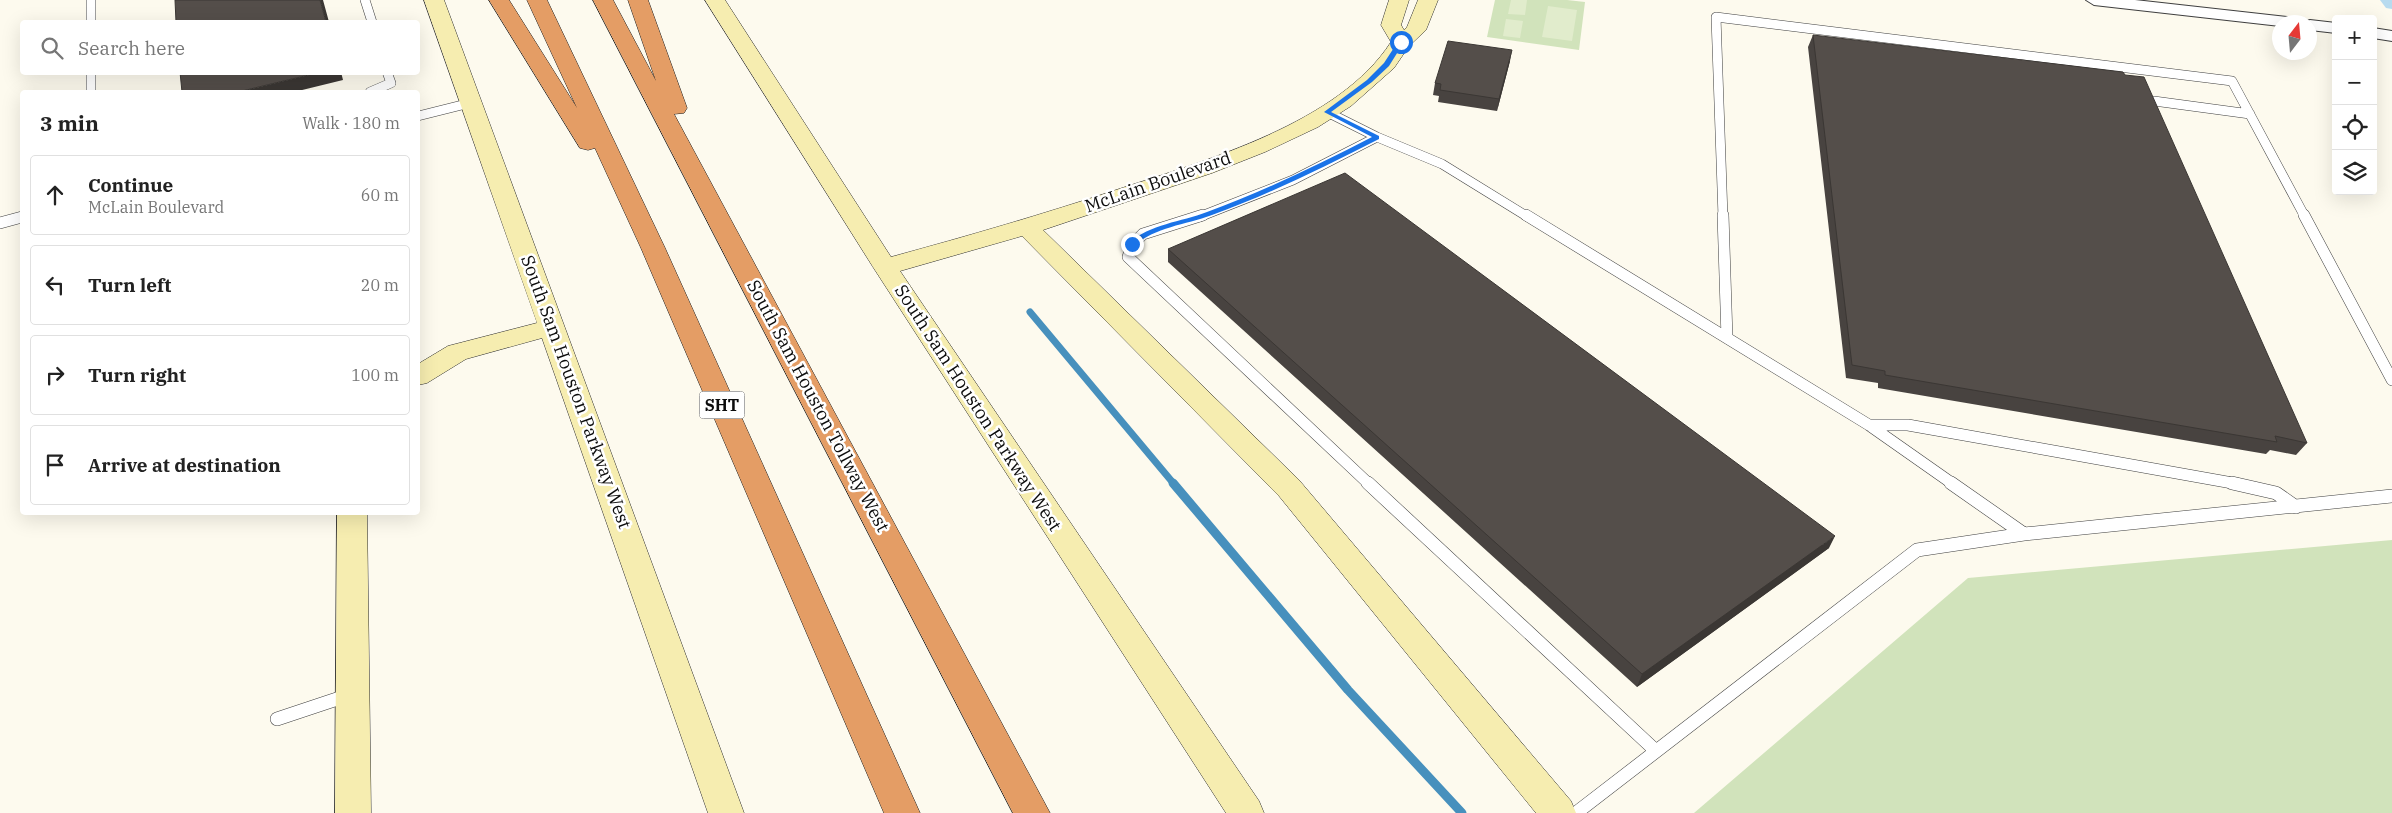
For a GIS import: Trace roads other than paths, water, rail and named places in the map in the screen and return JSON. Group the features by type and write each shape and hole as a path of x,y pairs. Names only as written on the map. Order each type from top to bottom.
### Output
{"highway":[{"path":"499,0 653,248"},
{"name":"SHT","path":"537,0 653,248 902,813"},
{"name":"South Sam Houston Tollway West","path":"603,0 1032,813"},
{"path":"638,0 706,192"}],"main road":[{"name":"South Sam Houston Parkway West","path":"434,0 470,103 553,326 726,813"},
{"name":"South Sam Houston Parkway West","path":"715,0 885,267 1246,813"},
{"path":"1399,0 1391,25 1401,42"},
{"name":"McLain Boulevard","path":"885,267 1027,227 1230,158 1284,135 1327,112 1375,76 1387,64 1401,42 1416,30 1428,0"},
{"path":"1027,227 1289,488 1558,813"},
{"path":"420,375 456,352 553,326"},
{"path":"352,515 353,813"}],"street":[{"path":"2094,0 2272,20"},
{"path":"2249,0 2260,19"},
{"path":"2317,26 2332,28"},
{"path":"2377,34 2392,36"}],"lane":[{"path":"91,0 91,20"},
{"path":"365,0 371,20"},
{"path":"1727,338 1716,17 2232,81 2392,380"},
{"path":"91,75 91,90"},
{"path":"374,90 390,83 388,75"},
{"path":"2154,102 2250,114"},
{"path":"420,116 470,103"},
{"path":"1327,112 1377,137 1442,164 1869,425 2024,534"},
{"path":"1377,137 1292,180 1208,214 1143,234 1132,244 1128,257 1656,751"},
{"path":"0,223 20,218"},
{"path":"1869,425 1908,425 2235,483 2276,493 2296,507"},
{"path":"1576,813 1917,550 2024,534 2392,496"},
{"path":"277,719 353,694"}],"waterway":[{"path":"2389,0 2392,4"},
{"path":"1030,312 1174,484"},
{"path":"1173,483 1348,690 1462,813"}]}
